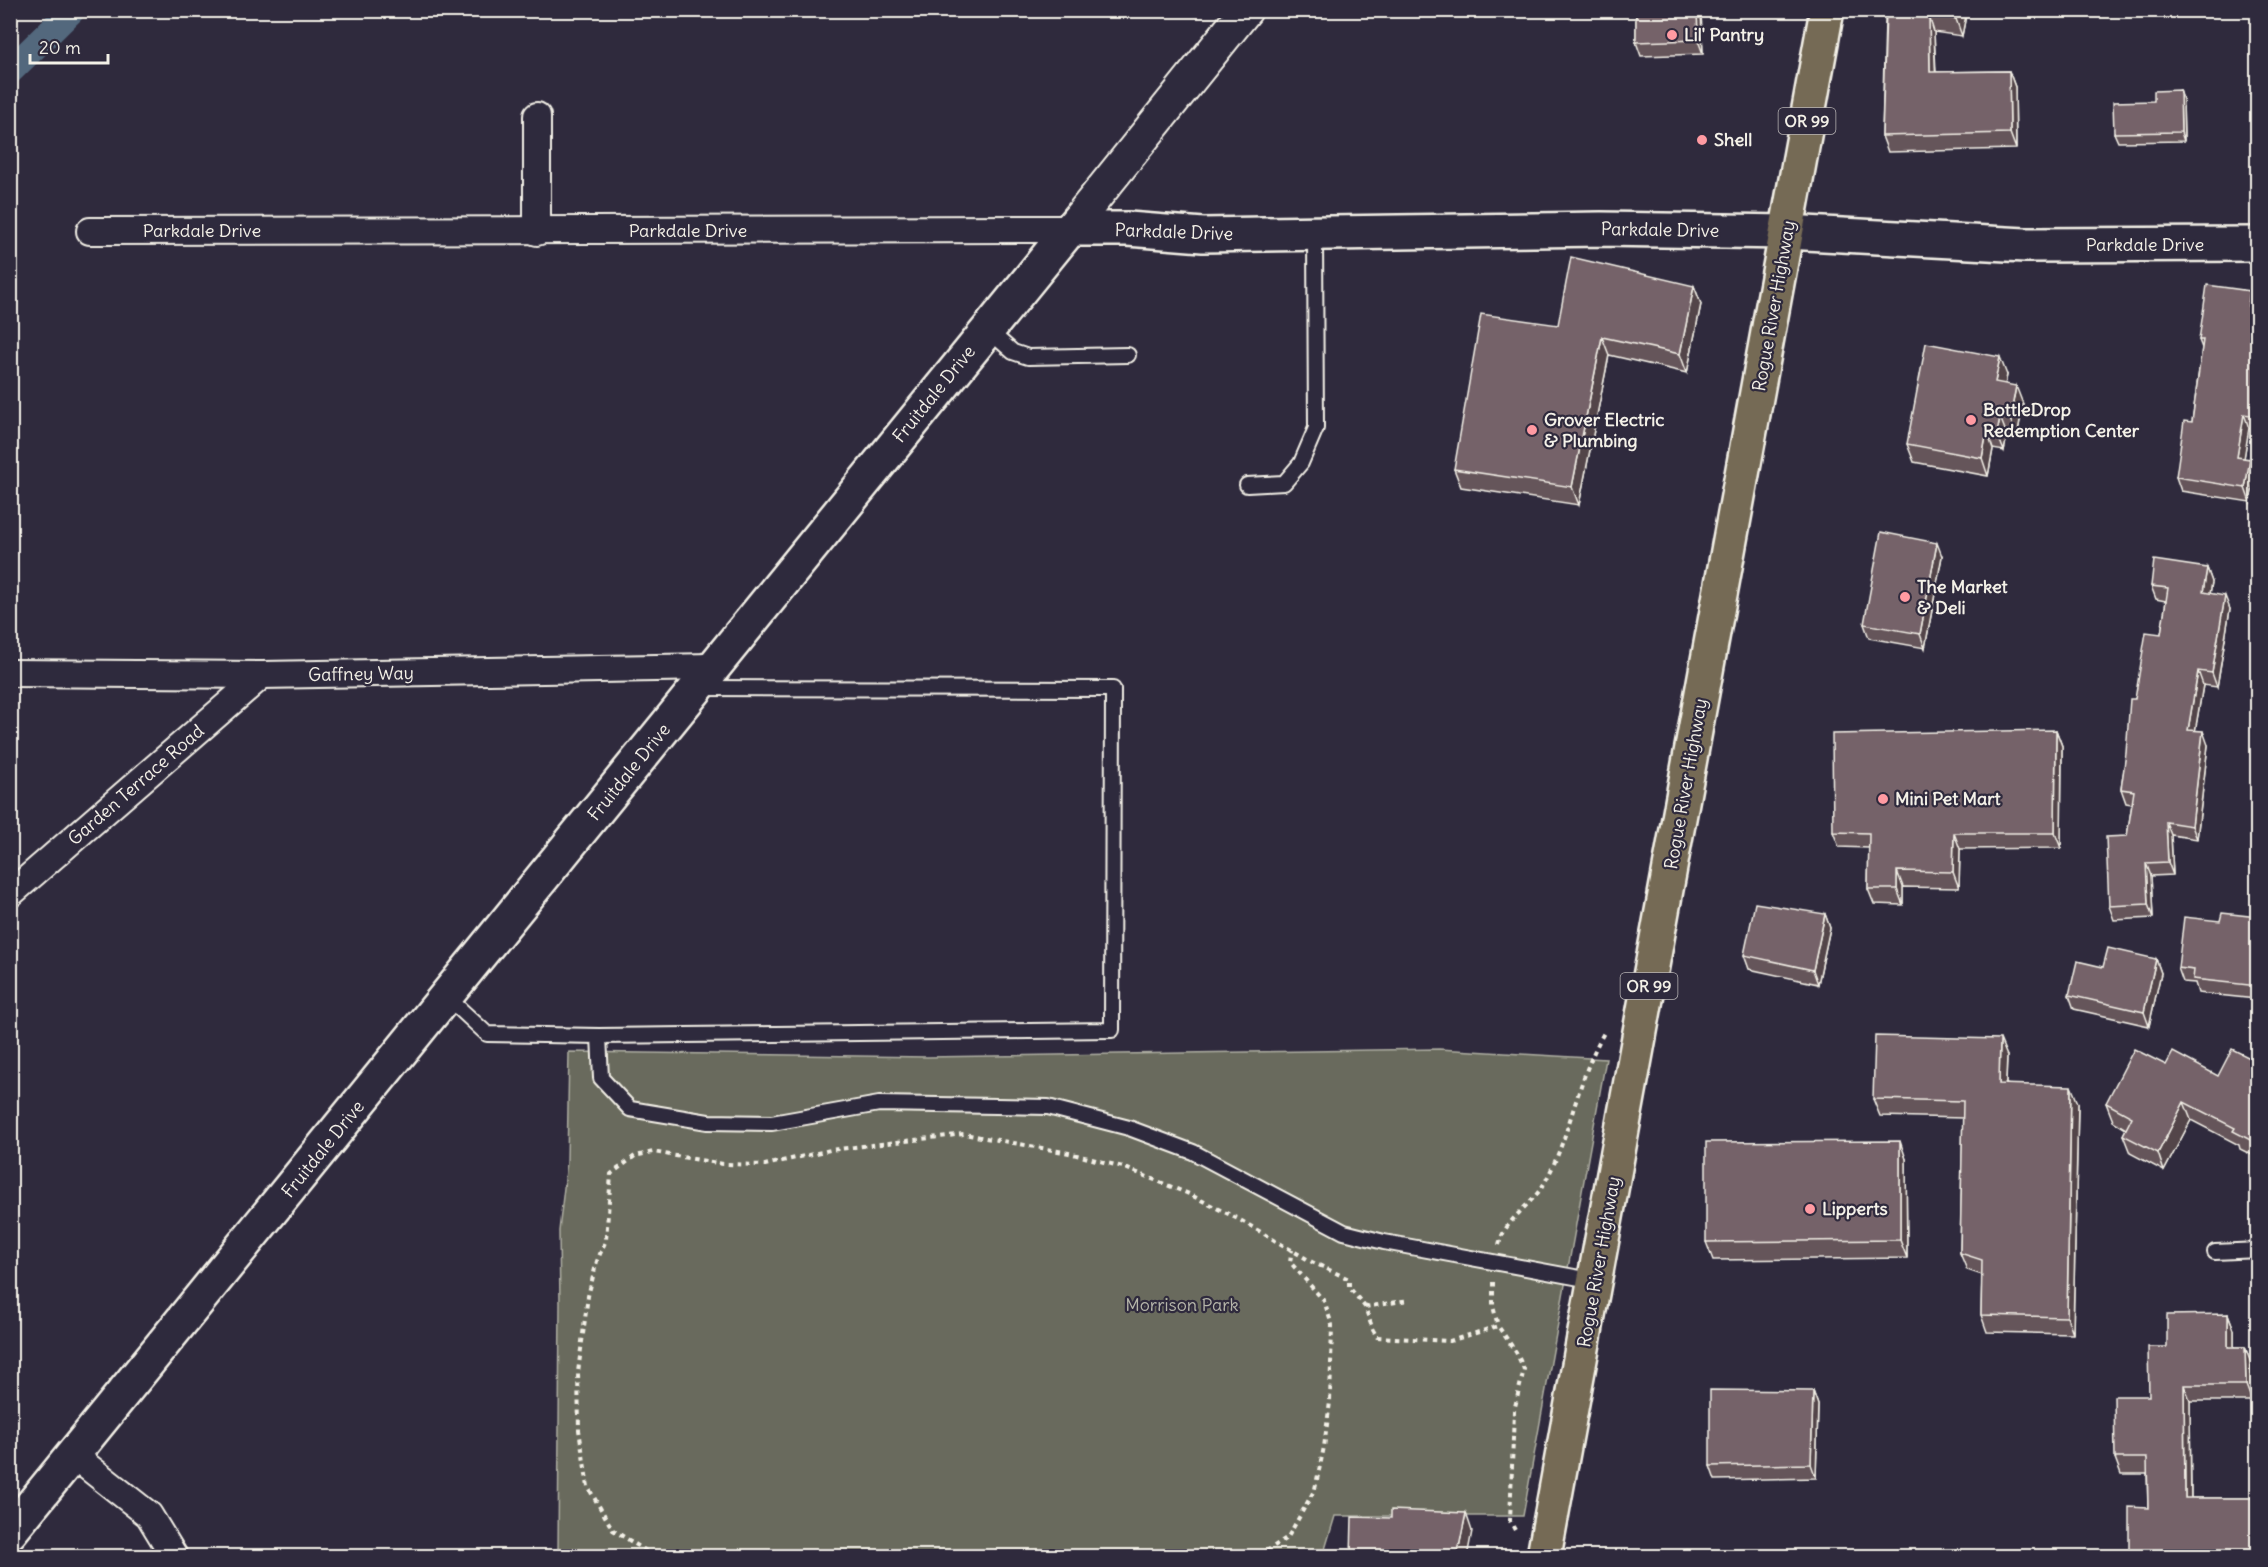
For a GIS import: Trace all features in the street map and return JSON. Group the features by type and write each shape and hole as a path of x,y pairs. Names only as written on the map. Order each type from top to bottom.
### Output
{"main road":[{"name":"Rogue River Highway","path":"1544,1557 1827,10"},
{"name":"Parkdale Drive","path":"1070,229 1128,229 1203,235 1601,229 1787,232 2025,245 2258,244"},
{"name":"Fruitdale Drive","path":"10,1532 1070,229"}],"street":[{"name":"Fruitdale Drive","path":"1070,229 1246,10"},
{"path":"537,116 537,231"},
{"name":"Parkdale Drive","path":"90,231 1070,229"},
{"name":"Gaffney Way","path":"10,673 704,678"},
{"name":"Garden Terrace Road","path":"10,894 262,675"},
{"path":"73,1455 149,1515 174,1557"}],"lane":[{"path":"1247,485 1284,483 1301,464 1316,428 1315,233"},
{"path":"987,329 1013,352 1028,357 1128,355"},
{"path":"447,997 487,1034 599,1036 1112,1030 1113,689 704,678"},
{"path":"599,1036 601,1078 630,1109 708,1122 772,1123 879,1104 1048,1107 1129,1128 1193,1152 1344,1232 1596,1281"},
{"path":"2216,1252 2258,1250"}],"path":[{"path":"1516,1532 1510,1521 1512,1438 1516,1400 1524,1369 1516,1352 1498,1326 1493,1306 1492,1287 1495,1262 1501,1234 1542,1189 1553,1169 1593,1051 1605,1031"},
{"path":"654,1557 613,1530 588,1487 579,1430 578,1372 588,1296 597,1261 606,1240 611,1174 635,1156 653,1152 723,1164 765,1165 830,1150 964,1134 1069,1153 1123,1167 1189,1194 1312,1262 1349,1279 1348,1287 1365,1307 1377,1337 1450,1341 1498,1326"},
{"path":"1259,1557 1288,1537 1314,1489 1324,1447 1330,1402 1332,1325 1324,1301 1290,1262 1292,1250"},
{"path":"1365,1307 1409,1300"}],"green space":[{"name":"Morrison Park","path":"1439,1049 1606,1059 1523,1516 1335,1516 1323,1556 558,1556 559,1231 567,1162 569,1052 927,1057"}],"building":[{"name":"Lil' Pantry","path":"1636,10 1697,10 1698,40 1636,42"},
{"path":"1886,10 1958,10 1956,19 1929,16 1930,72 2009,71 2010,133 1882,136"},
{"path":"2180,90 2181,132 2114,133 2113,102 2154,101 2154,91"},
{"path":"2255,100 2258,100 2258,134 2256,134"},
{"name":"Grover Electric & Plumbing","path":"1571,257 1694,286 1680,354 1602,337 1572,487 1454,469 1481,314 1558,325"},
{"path":"2207,285 2250,291 2248,306 2258,307 2258,406 2256,416 2244,414 2237,457 2250,459 2245,488 2176,477 2184,421 2192,422 2203,340 2199,340"},
{"name":"BottleDrop Redemption Center","path":"1926,343 2000,357 1995,382 2016,386 2010,419 2000,417 1997,433 1987,431 1982,458 1907,444"},
{"name":"The Market & Deli","path":"1881,532 1937,543 1920,634 1864,624"},
{"path":"2154,560 2207,568 2203,592 2225,596 2212,673 2198,671 2188,730 2203,731 2192,826 2166,822 2168,862 2146,863 2148,904 2109,906 2106,837 2127,836 2134,791 2121,789 2130,699 2135,699 2146,632 2161,634 2168,588 2151,586"},
{"path":"2056,730 2055,833 1954,833 1953,872 1897,871 1897,889 1868,889 1869,833 1833,832 1832,734"},
{"path":"1755,903 1825,914 1813,970 1744,955"},
{"path":"2222,913 2258,917 2258,986 2193,979 2194,970 2178,968 2184,917 2220,921"},
{"path":"2108,948 2156,959 2144,1012 2069,995 2077,961 2103,967"},
{"path":"1875,1036 2000,1039 1999,1084 2071,1086 2067,1317 1981,1315 1982,1260 1960,1253 1963,1101 1873,1099"},
{"path":"2134,1049 2166,1065 2173,1052 2218,1076 2232,1049 2258,1062 2258,1144 2233,1131 2235,1128 2184,1102 2158,1153 2123,1135 2132,1117 2106,1103"},
{"name":"Lipperts","path":"1900,1141 1900,1240 1706,1242 1706,1142"},
{"path":"2228,1314 2228,1347 2245,1347 2246,1385 2184,1385 2185,1498 2256,1498 2255,1557 2129,1557 2129,1507 2148,1508 2147,1458 2115,1458 2114,1396 2149,1396 2148,1347 2167,1347 2167,1315"},
{"path":"1710,1390 1813,1391 1811,1464 1710,1466"},
{"path":"1391,1510 1466,1513 1457,1557 1351,1557 1352,1517 1391,1518"},
{"path":"1686,1550 1717,1557 1685,1557"}],"waterway":[{"path":"10,71 72,10"}],"place":[{"name":"Lil' Pantry","path":"1672,35"},
{"name":"Shell","path":"1702,140"},
{"name":"BottleDrop Redemption Center","path":"1971,420"},
{"name":"Grover Electric & Plumbing","path":"1532,430"},
{"name":"The Market & Deli","path":"1905,597"},
{"name":"Mini Pet Mart","path":"1883,799"},
{"name":"Lipperts","path":"1810,1209"}]}
